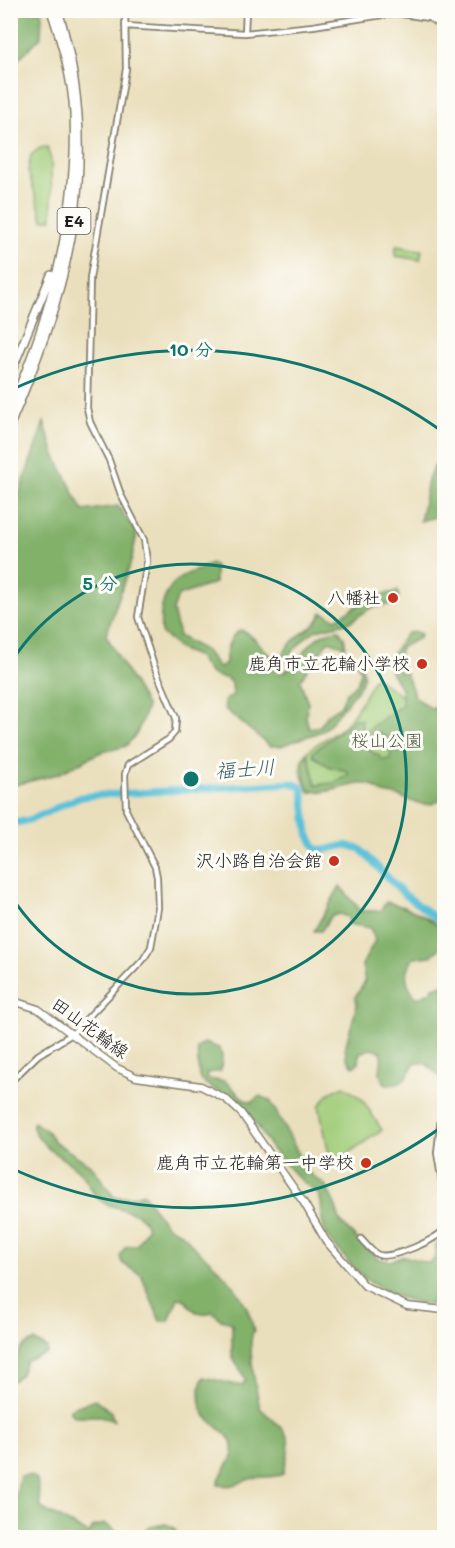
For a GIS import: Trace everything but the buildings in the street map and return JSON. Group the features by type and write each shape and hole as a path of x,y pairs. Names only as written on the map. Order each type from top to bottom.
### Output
{"highway":[{"name":"E4","path":"10,409 48,303 65,226 72,174 74,111 66,62 51,10"},
{"name":"E4","path":"10,425 47,331 67,258 80,166 76,87 58,10"},
{"path":"12,370 47,290 65,226"},
{"path":"10,430 25,391"}],"main road":[{"name":"田山花輪線","path":"10,1000 38,1009 117,1068 136,1077 201,1086 226,1099 241,1113 304,1203 326,1241 365,1286 407,1306 444,1310"}],"street":[{"path":"10,1082 38,1055 72,1034 143,960 155,933 158,908 156,867 130,821 124,802 128,765 170,739 175,732 176,718 154,666 138,617 147,561 144,540 121,495 109,460 90,422 87,408 90,278 123,88 127,46 125,10"},
{"path":"245,33 246,10"},
{"path":"126,26 245,33 313,26 395,13 429,18 444,27"},
{"path":"444,1105 437,1153 444,1194"},
{"path":"361,1239 373,1252 386,1255 437,1238 444,1229"}],"green space":[{"path":"11,10 41,11 42,13 41,37 11,66"},
{"path":"47,147 51,160 52,219 43,220 28,171 31,155 40,148"},
{"path":"396,246 422,250 420,260 395,256"},
{"path":"44,422 55,455 83,511 118,506 137,534 131,562 106,635 147,707 137,733 126,746 99,753 58,774 11,786 11,517"},
{"path":"444,450 444,515 420,521 429,476"},
{"path":"211,563 215,566 215,583 178,596 173,610 179,636 206,651 219,668 226,664 229,644 233,636 241,630 252,636 270,654 281,659 291,643 315,624 322,612 336,619 370,598 398,591 399,597 391,604 371,608 350,622 316,630 306,637 276,669 277,674 286,671 319,637 339,630 344,637 346,647 328,641 300,680 308,703 306,717 309,728 320,726 327,715 341,705 346,693 357,683 361,672 356,661 361,662 364,676 360,686 322,731 281,746 270,746 225,709 224,701 233,695 232,684 226,678 210,673 199,657 181,650 161,633 162,607 167,592 185,575"},
{"name":"桜山公園","path":"407,633 421,634 418,639 401,647 397,663 399,672 406,673 415,697 432,709 444,702 444,797 433,804 416,803 384,793 368,784 324,792 309,790 305,781 303,761 308,754 316,785 334,783 348,775 348,771 330,767 313,756 313,752 355,719 361,720 364,742 370,750 383,760 390,759 391,751 385,737 379,732 365,735 364,732 402,705 402,690 386,663"},
{"name":"桜山公園","path":"375,677 444,726 366,777 310,793 302,774 301,765 304,756 346,723"},
{"path":"340,886 361,911 380,911 386,902 417,913 444,931 444,945 431,956 413,958 407,974 410,988 417,998 430,992 433,987 444,985 444,1074 440,1077 431,1068 418,1062 414,1063 405,1080 398,1084 387,1085 380,1073 381,1051 370,1049 359,1053 359,1062 354,1067 347,1059 345,1048 357,1005 355,997 365,982 362,965 375,940 370,928 349,924 348,917 339,914 331,916 321,931 314,931"},
{"path":"204,1043 219,1048 222,1056 221,1071 207,1073 207,1079 225,1081 245,1100 251,1102 260,1096 270,1100 309,1173 325,1185 335,1204 340,1221 378,1259 390,1261 404,1256 429,1263 435,1258 436,1244 444,1237 443,1282 431,1305 403,1299 380,1289 360,1274 330,1241 322,1222 319,1195 295,1175 272,1149 247,1110 204,1083 199,1077 197,1048"},
{"path":"344,1086 362,1099 382,1130 340,1159 329,1154 319,1106 329,1093"},
{"path":"34,1122 47,1131 55,1142 92,1166 114,1197 131,1197 143,1193 164,1222 185,1236 223,1273 239,1294 246,1305 254,1331 251,1345 260,1408 278,1424 287,1436 288,1450 283,1474 254,1478 238,1484 218,1485 232,1457 233,1447 226,1434 204,1413 200,1388 204,1377 237,1385 244,1384 245,1378 232,1356 232,1323 221,1320 213,1312 196,1312 184,1299 178,1298 169,1321 160,1321 141,1275 122,1263 120,1257 125,1247 137,1245 147,1228 144,1221 134,1213 101,1201 79,1171 44,1144 32,1126"},
{"path":"35,1341 47,1348 47,1353 26,1361 21,1374 11,1382 12,1369 17,1356 24,1346"},
{"path":"95,1399 111,1412 114,1421 100,1416 75,1416 70,1413 70,1409"},
{"path":"28,1475 37,1479 41,1508 89,1534 93,1527 105,1524 127,1537 38,1537 11,1529 11,1502 17,1492 20,1476"},
{"path":"166,1524 174,1528 179,1537 133,1537 150,1527"}],"waterway":[{"name":"福士川","path":"10,823 30,820 86,796 292,783 301,787 303,791 308,834 316,849 325,850 346,845 360,849 404,894 444,924"},
{"path":"10,1535 15,1538"}],"place":[{"name":"八幡社","path":"393,598"},
{"name":"鹿角市立花輪小学校","path":"422,664"},
{"name":"沢小路自治会館","path":"334,861"},
{"name":"鹿角市立花輪第一中学校","path":"366,1163"}]}
